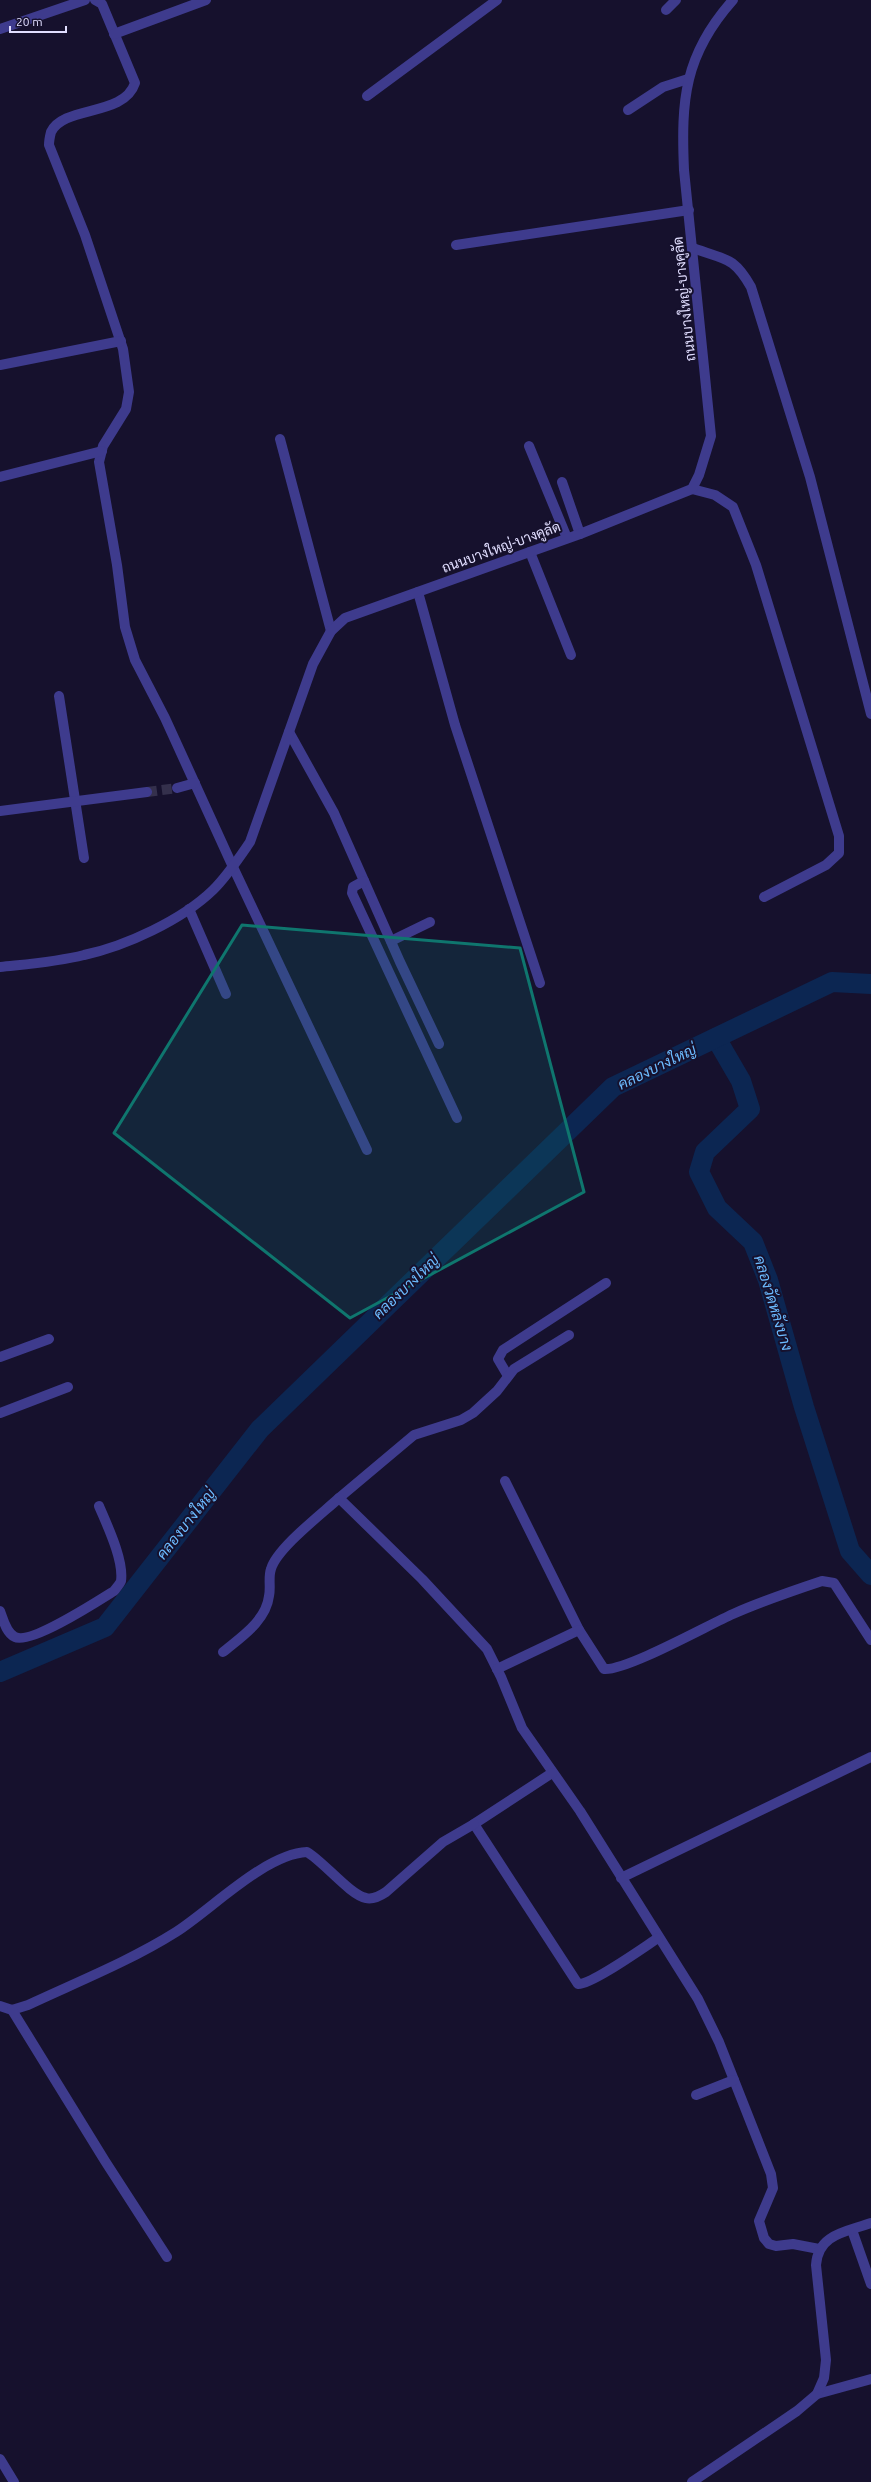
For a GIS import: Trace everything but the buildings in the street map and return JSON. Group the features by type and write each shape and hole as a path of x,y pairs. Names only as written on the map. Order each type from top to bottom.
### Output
{"street":[{"path":"0,29 60,3 85,0"},
{"path":"95,0 102,4 135,83 132,92 117,102 63,120 51,131 49,144 85,235 121,341 129,392 126,409 103,446 99,462 117,565 125,627 135,660 165,718 233,867 367,1150"},
{"path":"114,34 206,0"},
{"path":"367,96 497,0"},
{"path":"666,10 676,0"},
{"name":"ถนนบางใหญ่-บางคูลัด","path":"0,967 84,955 119,944 157,928 189,909 213,890 233,867 250,842 312,664 331,631 346,618 580,534 692,489 700,475 711,436 682,128 688,80 692,62 717,18 733,0"},
{"path":"628,110 663,87 688,80"},
{"path":"456,245 689,210"},
{"path":"693,248 722,257 740,269 751,287 810,477 871,714"},
{"path":"0,364 121,341"},
{"path":"280,439 331,631"},
{"path":"529,446 567,538"},
{"path":"0,477 102,451"},
{"path":"562,482 580,534"},
{"path":"692,489 714,495 733,507 758,573 839,836 839,853 826,865 764,897"},
{"path":"530,552 571,654"},
{"path":"418,592 456,725 540,982"},
{"path":"59,696 84,858"},
{"path":"288,732 334,813 439,1044"},
{"path":"177,788 195,783"},
{"path":"0,811 147,792"},
{"path":"364,881 353,887 352,893 457,1118"},
{"path":"189,909 226,994"},
{"path":"391,941 430,922"},
{"path":"508,1376 498,1359 503,1350 606,1283"},
{"path":"223,1652 245,1634 266,1609 269,1598 271,1569 279,1554 339,1498 414,1435 445,1426 472,1413 497,1391 508,1376 524,1362 569,1335"},
{"path":"0,1357 49,1340"},
{"path":"0,1413 68,1387"},
{"path":"504,1481 579,1630 604,1669 611,1669 648,1655 733,1614 822,1581 834,1583 871,1640"},
{"path":"339,1498 467,1625 487,1649 522,1728 580,1811 658,1938 698,1999 734,2080 771,2174 773,2188 759,2222 764,2238 769,2244 776,2246 793,2244 819,2249"},
{"path":"1,1616 9,1632 15,1637 24,1639 38,1633 114,1591 121,1582 121,1571 112,1538 99,1506"},
{"path":"497,1669 579,1630"},
{"path":"622,1878 871,1757"},
{"path":"0,2006 12,2010 28,2005 176,1932 266,1867 284,1857 307,1852 320,1860 354,1893 366,1898 375,1898 386,1892 443,1842 474,1824 552,1773"},
{"path":"474,1824 578,1984 583,1985 596,1978 658,1938"},
{"path":"12,2010 105,2161 167,2257"},
{"path":"696,2095 734,2080"},
{"path":"817,2394 824,2378 826,2360 816,2265 819,2249 829,2239 871,2223"},
{"path":"852,2230 871,2284"},
{"path":"692,2482 797,2411 817,2394 871,2379"},
{"path":"0,2459 14,2482"}],"highlighted area":[{"path":"242,925 520,948 584,1192 350,1318 114,1133"}],"waterway":[{"name":"คลองบางใหญ่","path":"0,1672 105,1627 260,1429 613,1087 832,982 871,984"},
{"name":"คลองวัดหลังบาง","path":"716,1038 741,1081 750,1109 705,1152 699,1172 717,1208 753,1242 768,1280 804,1407 850,1551 871,1575"}],"tunnel":[{"path":"147,792 177,788"}]}
